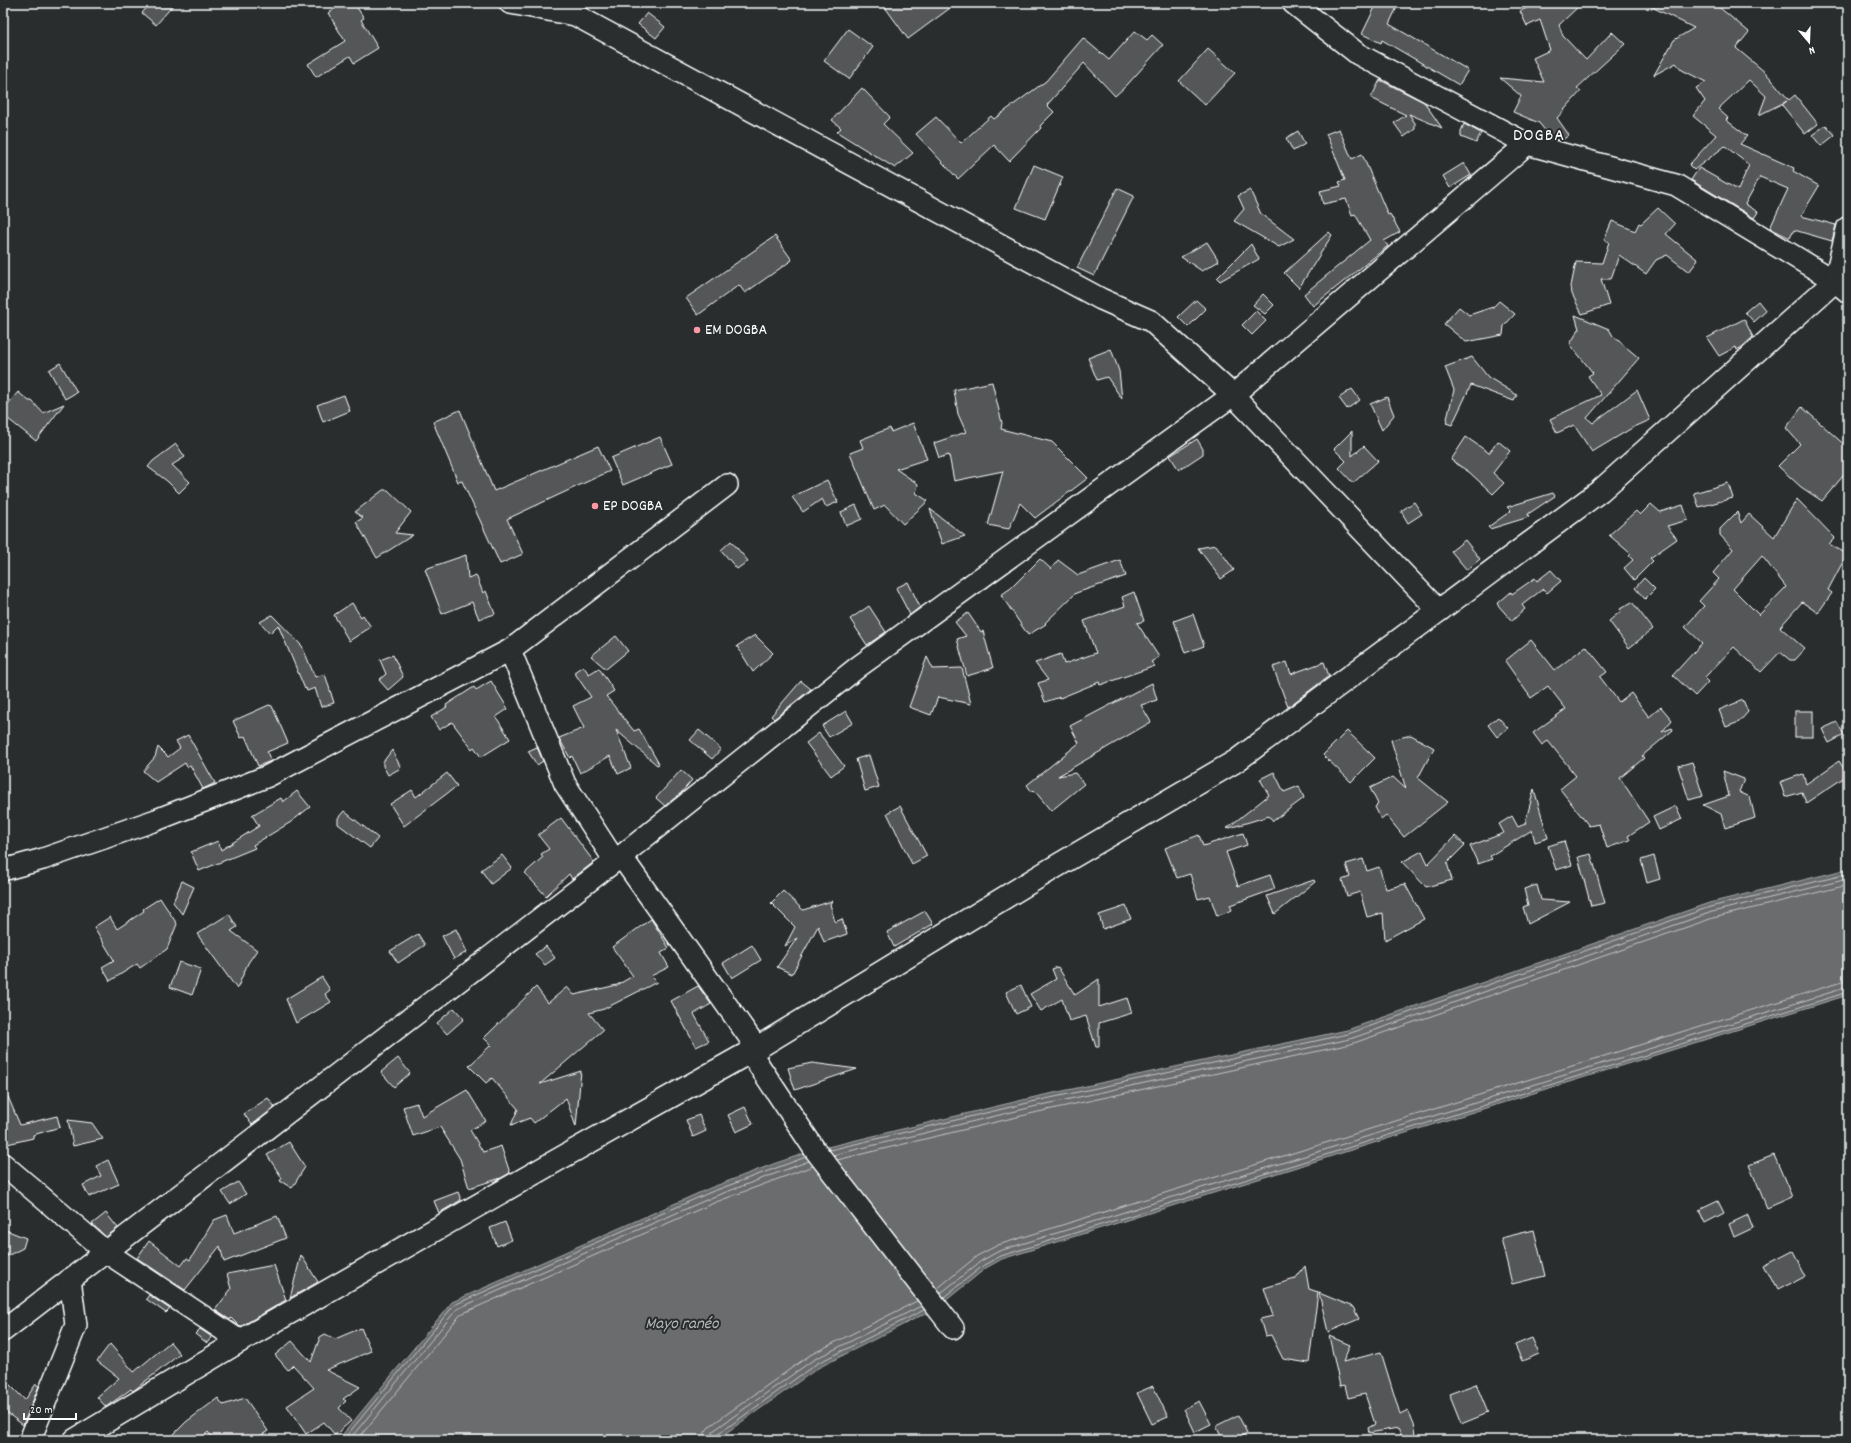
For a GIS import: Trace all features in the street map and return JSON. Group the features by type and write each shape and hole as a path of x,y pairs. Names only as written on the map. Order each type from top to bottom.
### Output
{"street":[{"path":"510,3 576,16 1100,299 1151,321 1233,395 1438,611"},
{"path":"1293,3 1358,54 1527,144 1676,185 1841,287"},
{"path":"3,1331 618,859 858,667 1233,395 1527,144"},
{"path":"75,1440 240,1341 754,1050 1055,867 1236,761 1600,491 1841,287 1848,228"},
{"path":"3,870 43,859 156,820 268,776 510,650 727,485"},
{"path":"510,650 565,784 754,1050 815,1150 953,1328"},
{"path":"3,1164 106,1252 240,1341"},
{"path":"30,1440 76,1325 70,1279"}],"water":[{"name":"Mayo ranéo","path":"1848,869 1848,995 1002,1259 986,1268 938,1307 818,1368 716,1440 338,1440 452,1302 710,1188 776,1163 815,1150 1035,1097 1347,1030 1709,903"}],"building":[{"path":"151,3 175,3 156,25 142,13"},
{"path":"344,3 354,3 364,18 361,20 378,48 354,63 350,56 316,77 308,64 345,41 328,13"},
{"path":"882,3 957,3 908,39"},
{"path":"1377,3 1399,3 1389,24 1468,70 1459,85 1382,40 1381,43 1362,34"},
{"path":"1538,3 1582,3 1559,25 1563,36 1586,60 1612,32 1625,44 1577,88 1581,91 1557,118 1569,135 1561,141 1551,138 1539,123 1513,112 1521,96 1500,78 1544,82 1533,58 1550,50 1540,20 1527,26 1520,11"},
{"path":"1687,3 1714,3 1749,32 1736,48 1766,73 1789,100 1795,95 1818,124 1805,134 1782,105 1787,101 1759,115 1766,96 1749,80 1718,109 1728,118 1726,120 1747,136 1740,144 1794,168 1793,171 1819,186 1801,216 1836,225 1832,241 1794,230 1790,238 1770,228 1788,189 1760,177 1745,204 1758,212 1754,218 1691,180 1699,168 1738,190 1749,165 1725,146 1694,170 1689,165 1716,135 1693,116 1705,101 1696,88 1706,82 1682,70 1676,63 1654,75 1674,40 1694,28 1646,4 1682,6"},
{"path":"647,13 665,27 656,38 638,24"},
{"path":"848,29 873,47 849,79 824,61"},
{"path":"1135,31 1147,40 1152,35 1163,45 1127,85 1115,96 1084,63 1047,105 1054,112 1040,126 1041,128 1009,161 994,145 958,179 916,134 936,117 961,143 991,116 994,119 1046,81 1083,38 1109,60"},
{"path":"1208,49 1235,73 1205,105 1179,81"},
{"path":"1380,80 1424,102 1442,128 1409,114 1415,123 1415,129 1404,137 1394,123 1406,115 1371,98"},
{"path":"862,88 890,117 883,124 913,153 895,168 837,132 841,128 832,120"},
{"path":"1464,124 1481,133 1476,143 1461,137 1461,131"},
{"path":"1826,125 1835,135 1821,146 1812,135"},
{"path":"1339,129 1352,159 1362,154 1388,215 1390,214 1400,232 1384,241 1388,246 1313,306 1304,294 1370,240 1355,214 1352,215 1346,199 1323,204 1320,191 1341,186 1339,182 1345,180 1326,134"},
{"path":"1298,131 1305,144 1293,151 1286,138"},
{"path":"1464,163 1471,175 1450,188 1443,176"},
{"path":"1034,165 1063,177 1045,219 1016,208"},
{"path":"1117,188 1134,196 1094,276 1077,268"},
{"path":"1250,190 1261,214 1294,239 1279,247 1234,221 1244,209 1238,196"},
{"path":"1658,208 1675,224 1666,234 1698,260 1689,272 1667,255 1656,260 1646,274 1619,255 1611,279 1601,279 1609,305 1582,314 1572,294 1571,286 1576,262 1602,263 1609,242 1604,240 1612,221 1635,231 1639,223 1641,224"},
{"path":"1329,232 1332,235 1299,288 1284,273"},
{"path":"775,236 792,260 745,293 739,285 698,315 686,298"},
{"path":"1207,242 1219,261 1202,271 1181,257"},
{"path":"1251,244 1259,259 1220,281 1217,278"},
{"path":"1263,294 1274,305 1265,314 1253,305"},
{"path":"1196,300 1206,309 1188,327 1178,317"},
{"path":"1499,301 1515,314 1504,326 1503,335 1466,342 1444,324 1459,307 1469,315 1493,307"},
{"path":"1758,301 1766,311 1754,322 1745,312"},
{"path":"1256,311 1266,321 1252,335 1242,325"},
{"path":"1575,315 1609,329 1613,336 1639,358 1587,418 1593,423 1637,390 1650,420 1632,428 1592,452 1574,425 1557,433 1550,419 1601,395 1588,376 1593,373 1570,344 1579,329"},
{"path":"1744,319 1753,337 1737,350 1736,347 1719,356 1707,338"},
{"path":"1111,349 1119,371 1122,399 1107,377 1097,380 1088,358"},
{"path":"1472,357 1488,377 1517,395 1514,401 1471,385 1452,425 1446,423 1454,390 1445,367"},
{"path":"60,363 77,392 65,399 49,370"},
{"path":"992,382 1002,423 1001,429 1052,442 1088,478 1035,518 1020,503 1009,529 988,525 1003,471 954,481 949,455 939,458 934,443 966,432 958,414 954,390"},
{"path":"1352,389 1360,400 1347,409 1339,398"},
{"path":"18,392 29,401 32,401 43,413 64,404 36,441 3,415 3,410"},
{"path":"344,395 350,411 323,422 317,405"},
{"path":"1387,397 1394,415 1382,430 1370,404"},
{"path":"1802,407 1848,448 1848,470 1822,501 1801,487 1778,466 1800,444 1786,428"},
{"path":"460,410 494,491 598,446 610,471 507,519 523,554 500,564 462,481 458,482 433,422"},
{"path":"913,423 927,459 896,469 918,484 916,493 928,501 903,524 885,505 874,510 850,453 863,448 860,440 890,428 891,432"},
{"path":"1352,431 1352,456 1364,446 1378,461 1353,483 1339,468 1346,461 1334,449"},
{"path":"660,437 672,464 623,485 611,458"},
{"path":"1466,437 1489,453 1498,441 1510,451 1493,473 1504,483 1493,494 1469,472 1451,460"},
{"path":"1197,439 1203,449 1203,454 1179,470 1170,456"},
{"path":"176,444 185,457 172,465 190,482 179,493 167,481 148,467 153,461"},
{"path":"827,480 838,502 826,507 822,499 803,512 792,497"},
{"path":"1728,483 1733,498 1699,507 1694,493"},
{"path":"383,490 388,490 411,512 395,533 413,535 377,558 356,522 363,518 355,512"},
{"path":"1553,493 1555,496 1528,514 1529,517 1490,529 1488,527 1511,511 1507,507"},
{"path":"1797,499 1835,538 1829,544 1847,554 1828,590 1832,593 1818,613 1802,602 1780,627 1805,649 1795,660 1790,660 1780,652 1761,672 1734,647 1704,678 1708,682 1695,696 1673,675 1702,643 1685,627 1704,606 1699,601 1719,579 1713,573 1733,549 1720,535 1720,529 1737,512 1741,523 1749,514 1774,537","holes":["1762,556 1786,587 1759,615 1733,589"]},
{"path":"1414,502 1422,514 1408,523 1401,511"},
{"path":"1651,504 1660,512 1683,505 1688,520 1667,526 1677,539 1650,558 1653,561 1634,580 1624,568 1633,560 1629,556 1631,554 1609,535 1636,511 1640,515"},
{"path":"856,505 862,519 846,526 841,512"},
{"path":"930,509 965,536 942,544"},
{"path":"1465,540 1480,559 1467,570 1451,551"},
{"path":"731,541 748,561 737,569 721,550"},
{"path":"1216,545 1234,570 1221,579 1198,548"},
{"path":"466,555 468,578 476,575 483,593 486,591 495,614 479,619 472,602 442,614 425,569"},
{"path":"1040,559 1051,569 1058,560 1078,575 1120,560 1126,576 1076,593 1045,623 1046,624 1028,635 1001,595 1011,588"},
{"path":"1551,570 1561,581 1547,593 1543,589 1522,605 1525,609 1512,621 1497,604 1511,592 1512,594 1535,578 1537,581"},
{"path":"1644,578 1655,589 1645,599 1635,588"},
{"path":"908,582 920,607 910,615 896,588"},
{"path":"1134,592 1144,621 1137,623 1159,657 1151,662 1155,666 1100,685 1099,682 1060,698 1045,702 1038,683 1048,680 1035,663 1061,654 1064,664 1096,653 1084,621 1125,606 1122,597"},
{"path":"1632,602 1653,629 1629,648 1609,621 1621,611 1620,609"},
{"path":"352,603 361,617 363,615 371,627 349,641 334,615"},
{"path":"869,606 886,632 867,645 850,619"},
{"path":"968,613 981,632 983,631 993,668 967,676 957,639 966,636 955,622"},
{"path":"1193,614 1204,646 1185,653 1174,621"},
{"path":"272,615 302,646 315,677 325,674 334,703 321,707 315,688 307,691 306,688 305,689 278,625 270,633 260,622"},
{"path":"755,635 773,653 753,672 737,646"},
{"path":"616,636 628,651 606,669 591,656"},
{"path":"1531,640 1555,670 1586,646 1607,672 1600,677 1619,702 1631,693 1649,717 1661,707 1672,720 1662,732 1672,728 1673,730 1642,756 1644,758 1620,778 1649,822 1628,836 1630,840 1607,848 1599,824 1589,826 1560,789 1576,776 1548,741 1542,745 1533,733 1566,709 1548,686 1531,698 1505,661"},
{"path":"393,655 403,677 388,690 379,680 386,674 380,660"},
{"path":"927,657 933,669 962,668 971,704 938,697 931,715 909,707"},
{"path":"1287,662 1291,674 1324,662 1329,676 1288,707 1273,667"},
{"path":"583,666 589,674 599,668 614,691 606,696 634,731 639,729 659,764 657,765 616,730 631,768 618,774 610,756 580,773 572,756 570,758 559,738 584,728 573,706 591,697 574,672"},
{"path":"491,681 508,709 496,717 510,739 481,757 474,747 472,749 452,722 439,730 431,717 447,707 446,705 474,687 476,690"},
{"path":"801,681 811,689 774,719 771,716"},
{"path":"1152,683 1157,700 1141,705 1151,722 1058,776 1075,773 1084,784 1051,811 1034,790 1032,792 1027,785 1079,743 1070,726"},
{"path":"1743,700 1748,712 1739,722 1726,727 1719,710"},
{"path":"269,705 272,706 288,743 267,752 271,761 258,766 245,736 241,738 233,721"},
{"path":"846,711 853,723 829,737 822,726"},
{"path":"1795,711 1813,711 1813,737 1795,737"},
{"path":"1498,717 1508,728 1497,737 1488,725"},
{"path":"1837,722 1844,735 1829,743 1822,729"},
{"path":"699,730 721,749 712,759 690,740"},
{"path":"1347,731 1375,758 1351,782 1323,755"},
{"path":"819,733 844,766 831,776 806,743"},
{"path":"188,735 215,783 203,789 190,765 187,767 185,763 156,782 143,771 155,757 158,747 168,757 180,748 176,741"},
{"path":"1411,735 1434,748 1418,778 1448,802 1404,837 1386,815 1381,819 1375,807 1378,804 1370,788 1393,777 1406,789 1391,740"},
{"path":"537,747 543,761 537,765 528,751"},
{"path":"392,750 401,768 388,775 383,766 383,762"},
{"path":"869,755 879,787 865,791 856,759"},
{"path":"1839,761 1848,775 1806,803 1802,792 1785,797 1780,782 1803,774 1806,784"},
{"path":"1692,762 1703,796 1689,800 1678,766"},
{"path":"681,770 692,780 681,793 665,806 656,798"},
{"path":"1723,771 1744,779 1739,792 1750,797 1755,818 1725,828 1721,814 1703,805 1729,796"},
{"path":"1274,772 1284,792 1299,786 1304,798 1273,821 1269,816 1226,829 1269,795 1260,779"},
{"path":"447,773 457,786 404,826 390,804 412,790 416,797"},
{"path":"1534,789 1548,838 1535,842 1532,830 1490,856 1492,859 1478,864 1470,846 1504,833 1499,824 1512,816 1518,827 1525,824"},
{"path":"297,791 310,807 291,822 253,845 255,848 199,871 191,852 218,841 221,850 259,826 252,815 281,798 283,802"},
{"path":"900,806 927,856 912,864 887,813"},
{"path":"1676,806 1682,819 1659,830 1653,817"},
{"path":"344,811 378,838 370,848 338,824 338,818"},
{"path":"561,818 594,862 572,879 569,874 546,896 525,873 543,857 541,854 549,849 538,835"},
{"path":"1243,833 1247,845 1226,852 1238,886 1270,875 1275,889 1230,905 1232,910 1217,916 1210,896 1198,899 1190,874 1177,878 1165,848 1199,835 1203,846"},
{"path":"1455,836 1465,845 1447,863 1452,880 1426,887 1402,862 1422,851 1428,864"},
{"path":"1564,841 1572,865 1556,870 1548,846"},
{"path":"1591,854 1605,903 1591,906 1578,857"},
{"path":"502,855 512,868 491,884 481,870"},
{"path":"1654,856 1660,879 1647,883 1641,860"},
{"path":"1363,859 1367,871 1379,867 1386,889 1405,884 1424,919 1385,940 1383,913 1367,917 1360,892 1347,896 1342,880 1350,877 1346,864"},
{"path":"1314,880 1315,882 1275,914 1267,896"},
{"path":"182,881 194,887 182,914 173,902"},
{"path":"1537,885 1541,900 1570,902 1528,924 1523,907 1528,905 1524,889"},
{"path":"783,891 803,910 832,901 830,904 835,922 842,919 847,934 824,942 818,926 792,974 777,967 797,938 785,946 795,927 771,903"},
{"path":"160,898 177,924 167,949 140,968 137,964 110,981 102,967 114,960 94,927 110,917 117,929"},
{"path":"1126,906 1131,919 1103,929 1099,915"},
{"path":"925,911 933,924 894,947 887,932"},
{"path":"229,914 237,927 231,931 257,950 248,963 237,989 197,934"},
{"path":"651,919 669,948 661,953 669,967 651,976 657,982 604,1009 589,1013 603,1030 540,1084 581,1071 576,1127 566,1098 534,1123 530,1118 511,1125 518,1109 492,1078 486,1083 469,1066 491,1045 484,1038 536,987 548,1003 567,987 574,995 617,985 633,976 612,947"},
{"path":"456,929 467,952 454,959 442,936"},
{"path":"418,934 425,945 398,963 390,951"},
{"path":"752,945 761,960 732,978 723,963"},
{"path":"546,946 555,958 545,965 535,954"},
{"path":"179,962 201,969 192,995 170,987"},
{"path":"1058,967 1075,995 1099,979 1099,1007 1127,998 1132,1013 1099,1023 1099,1047 1096,1047 1086,1016 1069,1021 1062,999 1041,1011 1030,994 1056,979 1052,969"},
{"path":"322,977 330,990 325,994 331,1002 296,1023 286,999"},
{"path":"1021,985 1031,1007 1016,1014 1006,992"},
{"path":"698,986 711,1004 694,1014 709,1041 696,1047 671,1001"},
{"path":"454,1008 464,1019 447,1034 437,1023"},
{"path":"398,1058 410,1073 394,1087 381,1072"},
{"path":"812,1063 857,1069 795,1090 788,1068"},
{"path":"3,1085 20,1125 57,1116 60,1127 33,1135 33,1138 3,1145"},
{"path":"467,1090 486,1121 470,1130 483,1152 501,1146 510,1173 501,1178 469,1188 460,1159 440,1127 413,1136 403,1107 417,1103 422,1116"},
{"path":"268,1098 275,1107 252,1125 244,1114"},
{"path":"745,1107 753,1124 736,1132 728,1115"},
{"path":"699,1115 706,1131 693,1137 686,1120"},
{"path":"68,1120 92,1123 103,1139 73,1146"},
{"path":"289,1142 305,1167 292,1188 280,1181 282,1178 267,1155"},
{"path":"1774,1155 1792,1197 1767,1208 1749,1165"},
{"path":"108,1160 119,1184 89,1197 83,1185 101,1176 96,1166"},
{"path":"238,1182 246,1194 230,1204 222,1192"},
{"path":"458,1192 461,1200 439,1213 434,1201"},
{"path":"1718,1201 1724,1213 1705,1223 1699,1210"},
{"path":"106,1213 118,1228 106,1237 92,1224"},
{"path":"227,1215 234,1233 277,1216 286,1238 224,1262 220,1246 185,1290 137,1258 149,1241 181,1266 187,1258 190,1260 214,1220"},
{"path":"1748,1215 1753,1228 1734,1237 1729,1224"},
{"path":"505,1222 512,1240 497,1246 490,1228"},
{"path":"3,1229 26,1238 23,1248 3,1258"},
{"path":"1534,1230 1545,1276 1512,1284 1501,1238"},
{"path":"1793,1251 1806,1276 1777,1291 1764,1266"},
{"path":"301,1255 318,1282 290,1298"},
{"path":"274,1265 286,1300 240,1327 231,1318 230,1320 215,1310 231,1289 227,1274"},
{"path":"1305,1266 1309,1289 1318,1292 1309,1363 1283,1359 1271,1335 1265,1336 1260,1319 1273,1316 1264,1288 1295,1279"},
{"path":"1319,1293 1353,1307 1359,1319 1328,1332"},
{"path":"149,1295 170,1309 166,1313 146,1299"},
{"path":"361,1328 371,1351 326,1370 360,1387 343,1399 346,1401 339,1408 351,1421 335,1435 324,1422 306,1434 287,1406 314,1388 306,1379 304,1379 305,1378 293,1365 288,1370 275,1355 292,1341 311,1362 320,1337 325,1334 335,1339"},
{"path":"200,1329 212,1337 207,1343 195,1334"},
{"path":"1329,1336 1350,1345 1343,1362 1381,1352 1400,1414 1408,1410 1414,1424 1417,1440 1404,1440 1398,1428 1369,1433 1368,1428 1375,1424 1365,1394 1348,1398 1345,1385 1340,1386"},
{"path":"1532,1338 1539,1354 1522,1361 1515,1345"},
{"path":"170,1342 180,1354 133,1391 131,1389 106,1407 97,1397 119,1378 97,1361 110,1344 134,1372"},
{"path":"3,1378 25,1400 36,1384 39,1386 23,1425 3,1410"},
{"path":"1476,1384 1488,1413 1461,1424 1449,1394"},
{"path":"1153,1386 1168,1417 1152,1424 1137,1393"},
{"path":"218,1398 223,1405 245,1398 268,1431 254,1440 214,1440 208,1432 200,1440 168,1440 186,1422"},
{"path":"1199,1401 1211,1424 1195,1432 1184,1409"},
{"path":"1238,1415 1247,1433 1234,1440 1223,1440 1216,1426"}],"place":[{"name":"EM DOGBA","path":"697,330"},
{"name":"EP DOGBA","path":"595,506"}],"district":[{"name":"DOGBA","path":"1539,136"}]}
